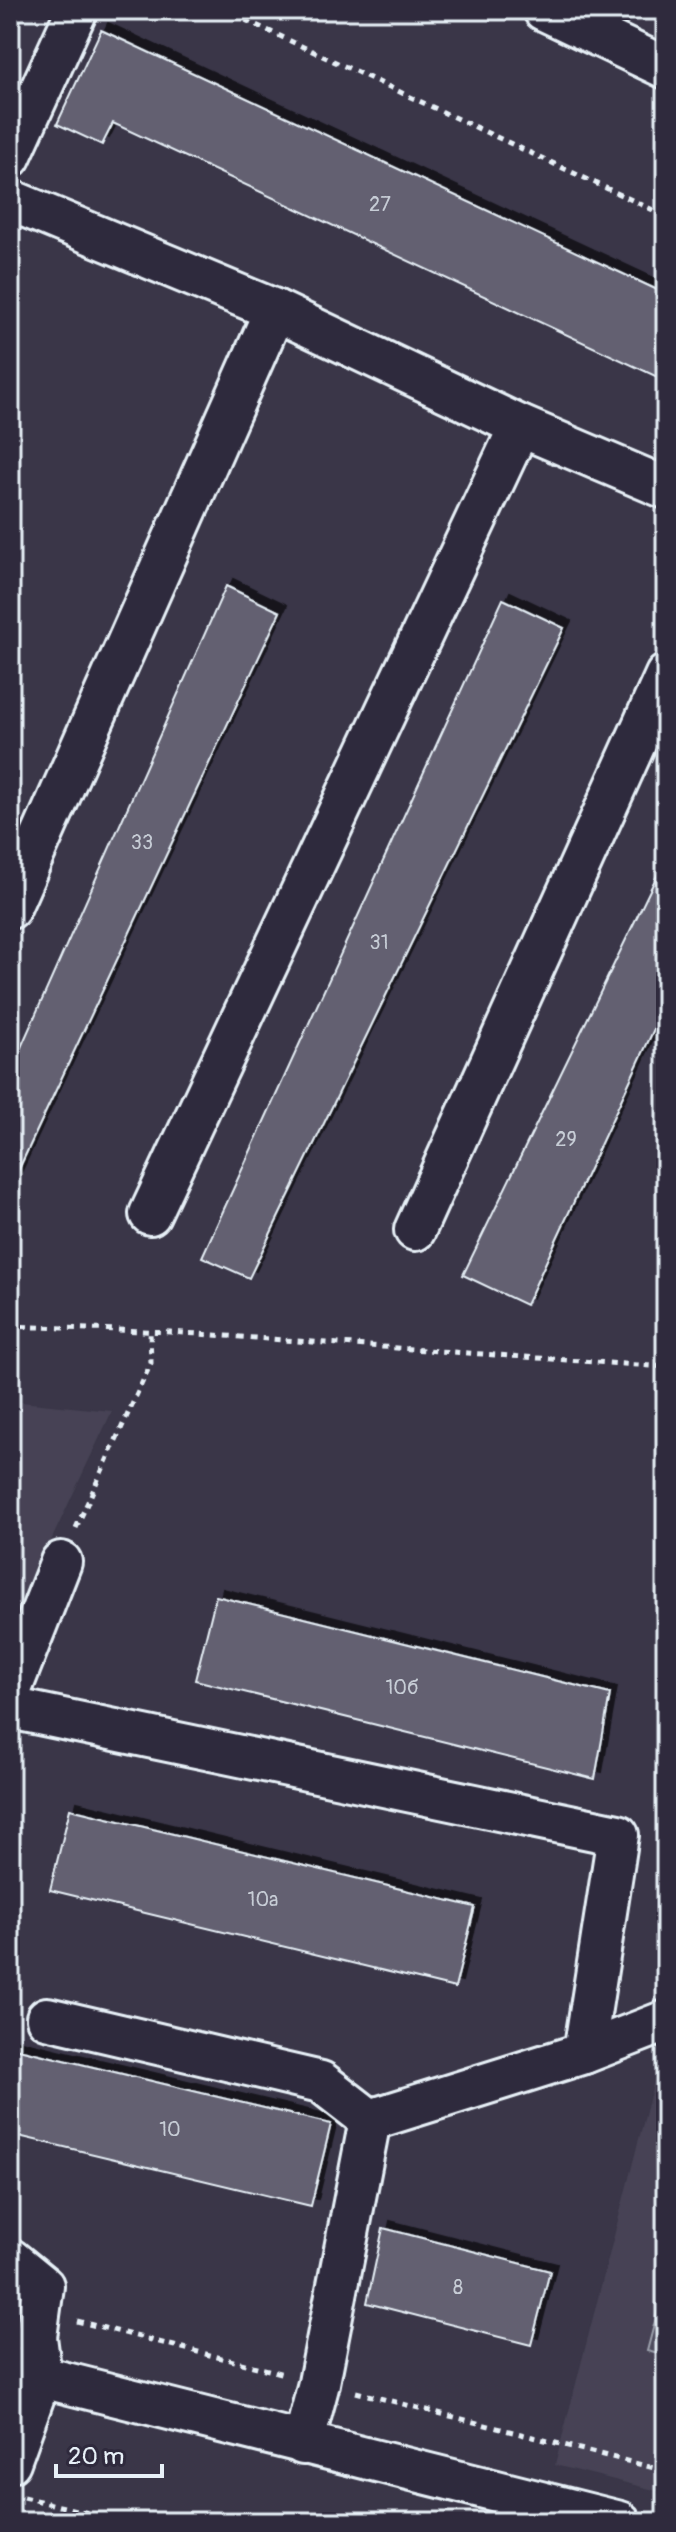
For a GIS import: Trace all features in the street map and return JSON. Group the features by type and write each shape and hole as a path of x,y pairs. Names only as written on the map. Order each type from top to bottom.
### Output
{"street":[{"path":"10,157 77,10"},
{"path":"544,10 666,68"},
{"path":"10,200 275,310 520,426 666,488"},
{"path":"10,908 275,310"},
{"path":"150,1214 520,426"},
{"path":"415,1230 666,675"},
{"path":"10,1692 61,1562"},
{"path":"10,1708 618,1835 584,2053"},
{"path":"47,2018 321,2082 370,2120"},
{"path":"370,2120 584,2053 666,2021"},
{"path":"303,2444 319,2383 370,2120"},
{"path":"10,2259 43,2286 36,2337 12,2449"},
{"path":"26,2373 303,2444 533,2512 620,2522"}],"path":[{"path":"224,10 666,216"},
{"path":"10,1326 150,1331 666,1367"},
{"path":"61,1562 151,1363 150,1331"},
{"path":"10,2494 125,2522"}],"shaded area":[{"path":"10,1401 112,1411 10,1628"},
{"path":"666,2034 666,2493 555,2465"},
{"path":"666,2280 666,2356 647,2351"}],"building":[{"path":"101,30 666,294 666,381 113,123 102,145 57,124"},
{"path":"226,586 280,612 10,1188 10,1072"},
{"path":"503,599 564,628 249,1278 202,1257"},
{"path":"666,857 666,1003 526,1305 463,1275"},
{"path":"216,1596 610,1694 595,1779 195,1680"},
{"path":"70,1809 475,1907 455,1988 50,1890"},
{"path":"10,2047 331,2124 311,2206 10,2134"},
{"path":"383,2228 550,2271 531,2345 367,2303"}]}
